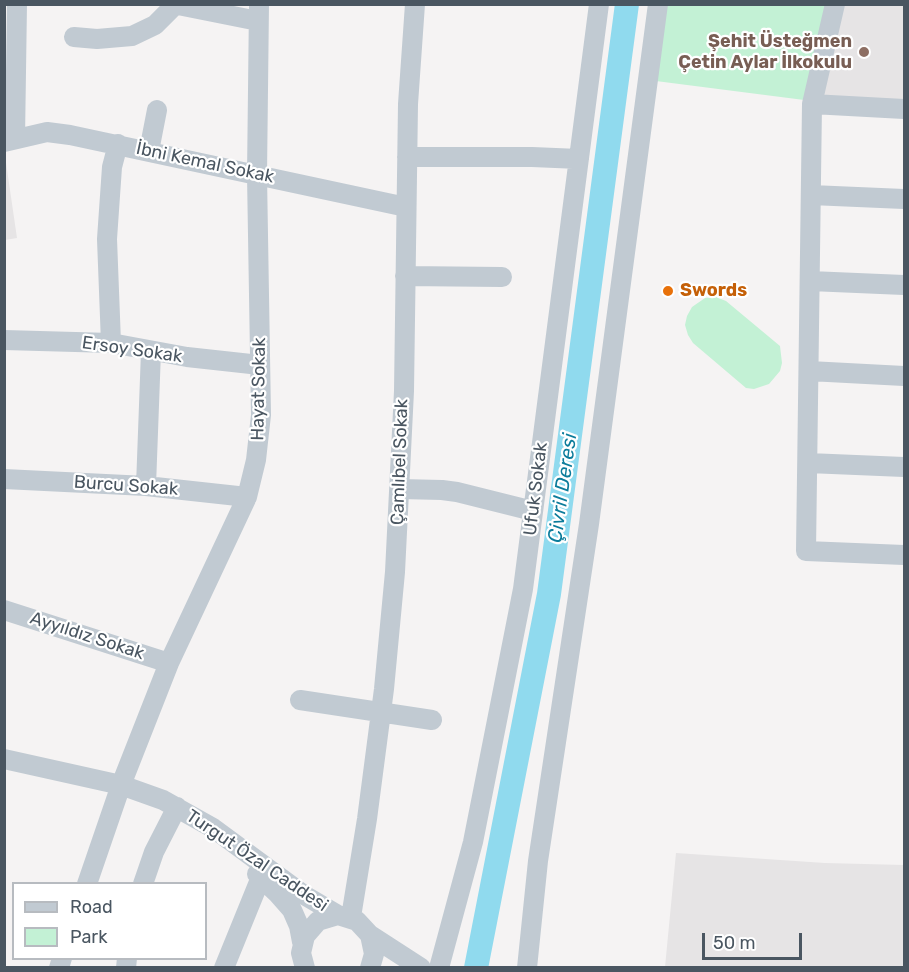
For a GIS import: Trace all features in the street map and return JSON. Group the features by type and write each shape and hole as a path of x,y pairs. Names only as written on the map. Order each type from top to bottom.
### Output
{"street":[{"path":"10,141 10,70 17,4"},
{"name":"Çamlıbel Sokak","path":"344,916 365,830 381,713 395,572 400,489 407,157 415,4"},
{"name":"Ufuk Sokak","path":"439,968 473,842 523,589 599,4"},
{"path":"527,968 538,861 587,535 658,4"},
{"path":"835,4 812,104 806,551 904,555"},
{"path":"74,37 97,39 132,36 155,25 174,5 259,13"},
{"name":"Hayat Sokak","path":"88,882 121,785 169,663 247,497 259,439 261,414 257,175 259,13"},
{"path":"812,104 904,109"},
{"path":"149,151 157,110"},
{"name":"İbni Kemal Sokak","path":"10,141 47,132 118,144 406,207"},
{"path":"111,343 107,239 112,167 118,144"},
{"path":"407,157 579,159"},
{"path":"811,195 904,199"},
{"path":"405,276 502,277"},
{"path":"810,281 904,285"},
{"name":"Ersoy Sokak","path":"4,340 111,343 187,357 260,365"},
{"path":"146,486 151,351"},
{"path":"809,371 904,376"},
{"path":"808,463 904,466"},
{"name":"Burcu Sokak","path":"4,479 146,486 247,497"},
{"path":"400,489 457,492 533,511"},
{"name":"Ayyıldız Sokak","path":"4,610 169,663"},
{"path":"300,700 432,720"},
{"name":"Turgut Özal Caddesi","path":"4,759 121,785 177,807 213,828 304,895 362,924 370,935"},
{"path":"144,882 154,852 177,807"},
{"name":"Turgut Özal Caddesi","path":"177,807 261,877 292,910 299,926 299,959"},
{"path":"515,968 538,861"},
{"path":"224,968 261,877"},
{"path":"299,959 308,930 318,921 344,916"},
{"path":"370,935 374,954 370,968"},
{"path":"370,935 421,968"}],"shaded area":[{"name":"Şehit Üsteğmen Çetin Aylar İlkokulu","path":"835,5 904,5 904,109 813,96"},
{"path":"4,149 17,238 5,240 4,240"},
{"path":"676,853 825,863 904,865 904,967 665,967"}],"green space":[{"path":"658,5 835,5 812,101 648,80"},
{"path":"716,297 726,301 780,346 782,363 780,371 769,384 754,389 746,388 693,343 688,335 685,325 692,307 705,298"}],"waterway":[{"name":"Çivril Deresi","path":"476,968 549,594 627,4"}],"place":[{"name":"Şehit Üsteğmen Çetin Aylar İlkokulu","path":"864,52"},
{"name":"Swords","path":"668,291"}]}
